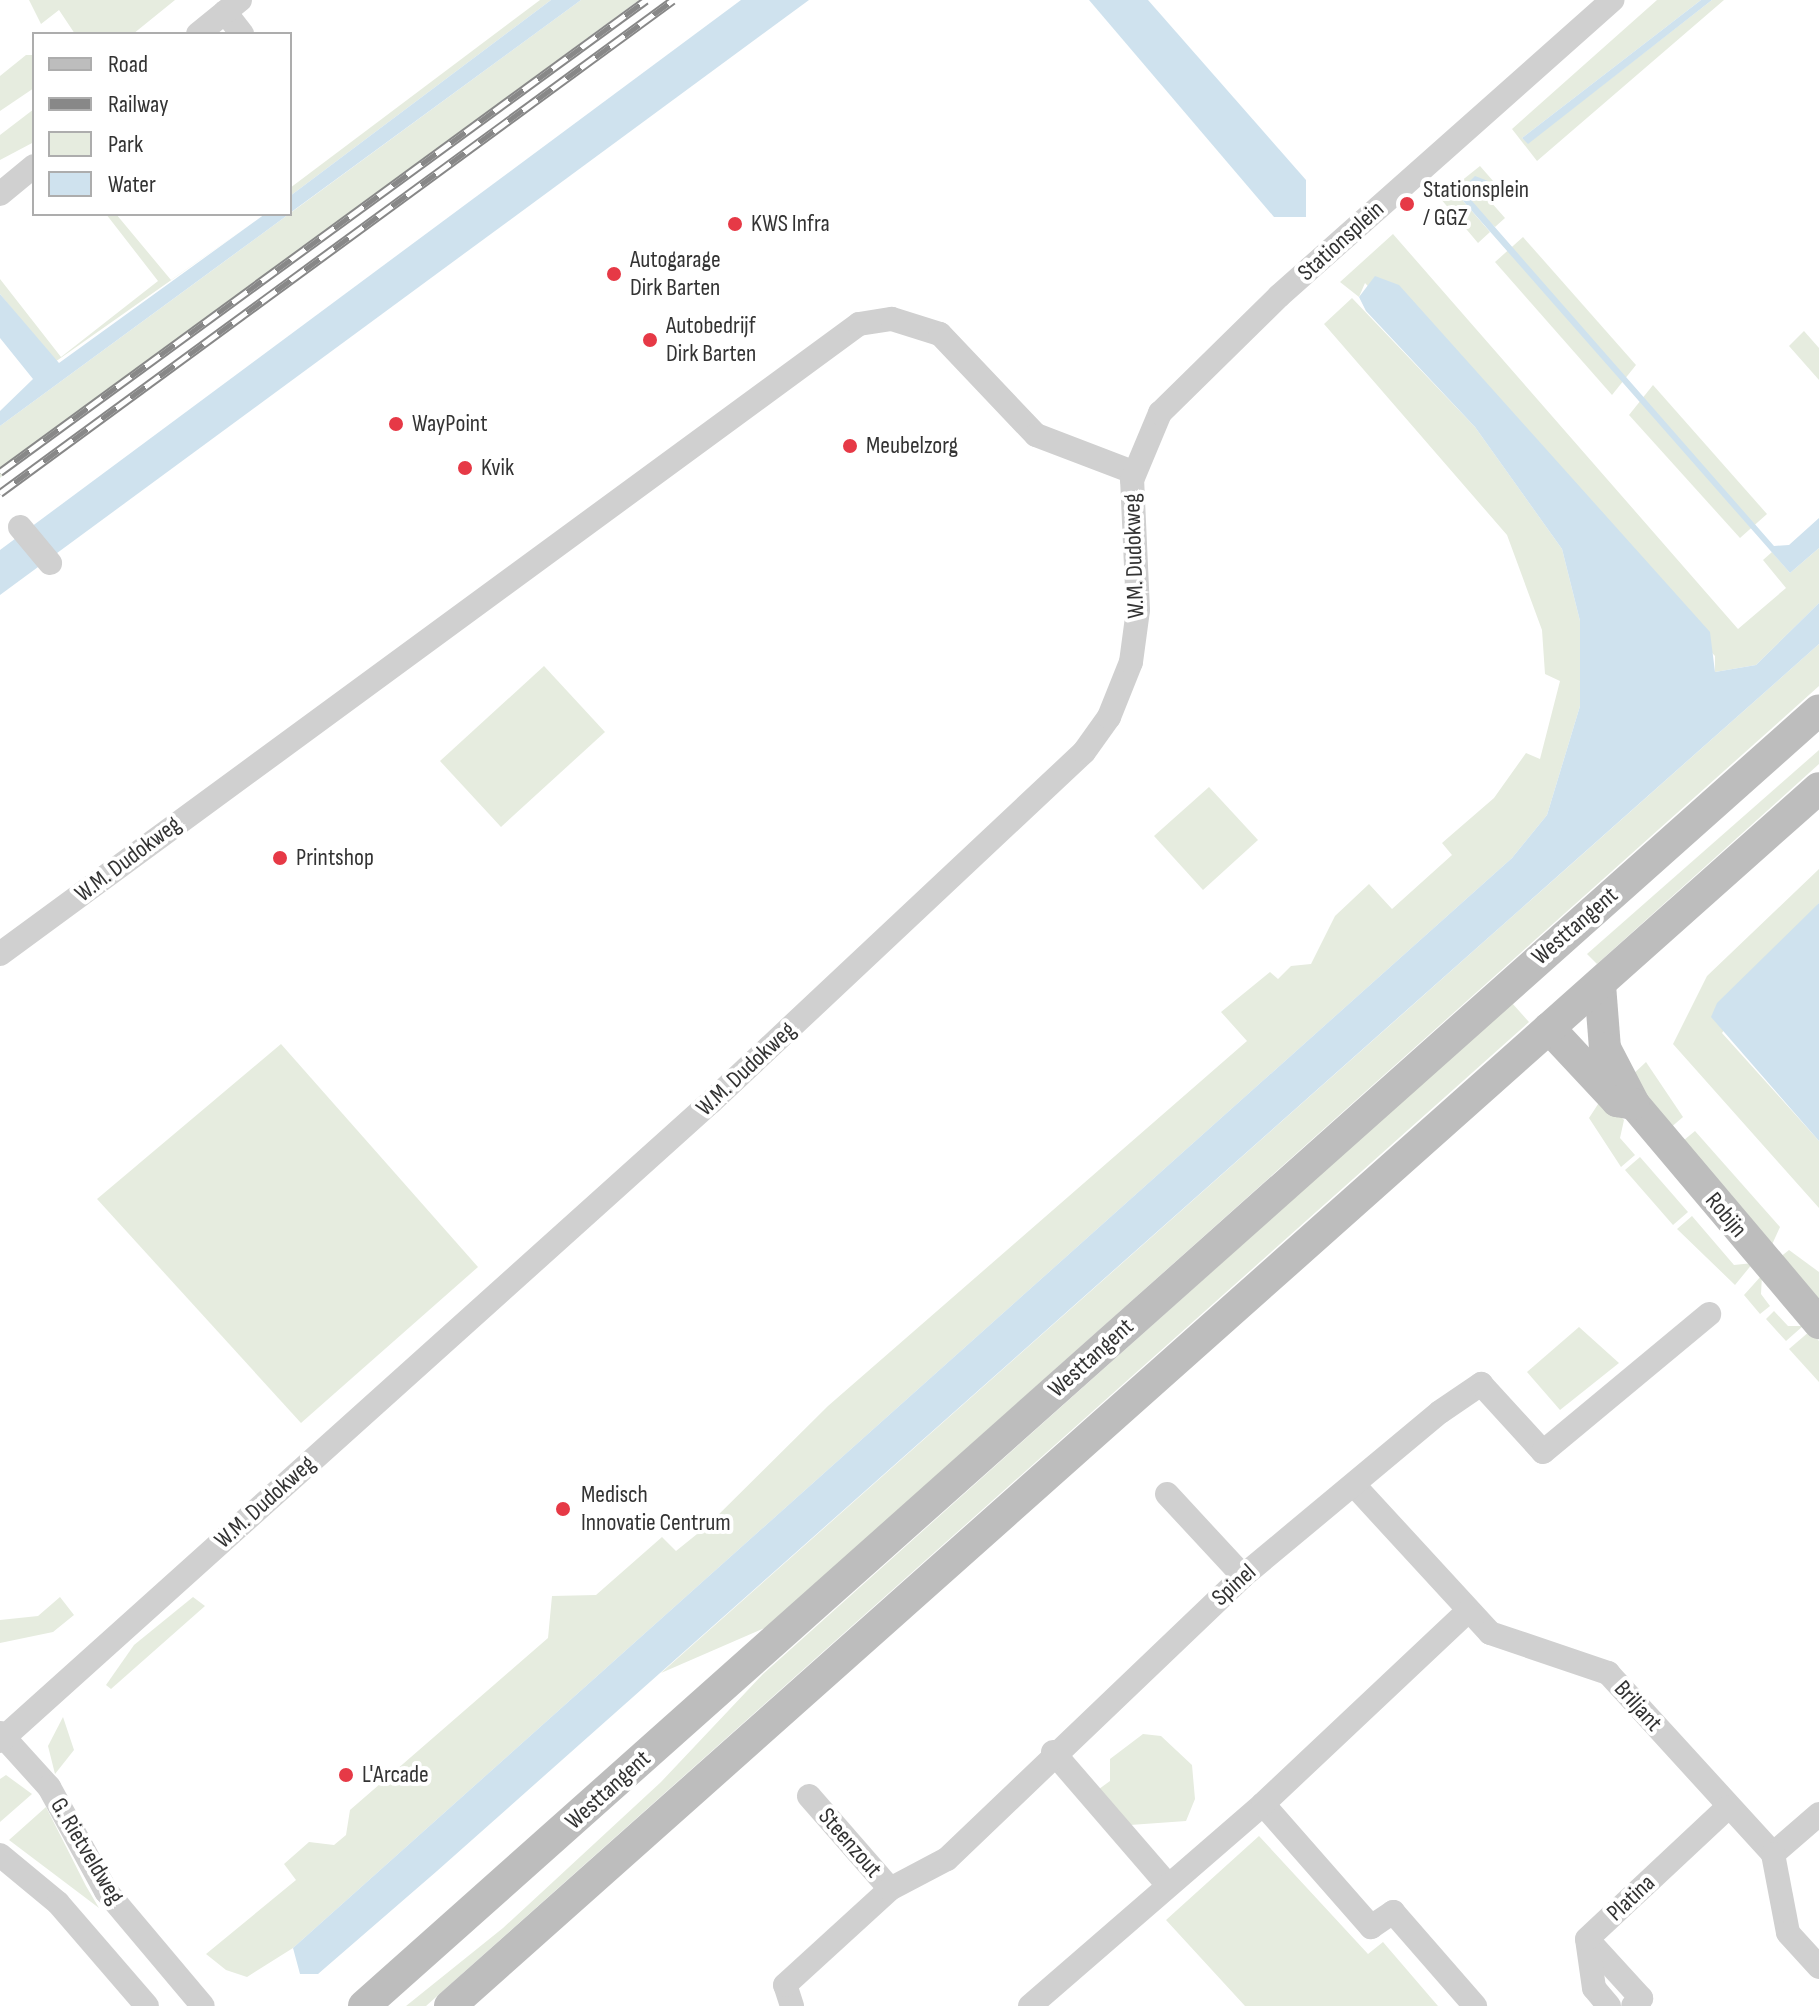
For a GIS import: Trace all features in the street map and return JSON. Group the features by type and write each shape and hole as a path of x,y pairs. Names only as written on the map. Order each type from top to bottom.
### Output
{"main road":[{"name":"Westtangent","path":"364,2006 1819,710"},
{"path":"450,2006 1819,788"},
{"name":"Robijn","path":"1600,985 1605,1048 1634,1104 1819,1323"},
{"name":"Robijn","path":"1549,1028 1617,1101 1634,1104"}],"street":[{"name":"Stationsplein","path":"1133,472 1154,422 1190,379 1612,0"},
{"path":"200,32 232,6 241,32"},
{"path":"0,194 32,168"},
{"name":"W.M. Dudokweg","path":"0,954 859,324 892,319 940,334 1036,435 1133,472 1134,648 1119,697 1084,752 711,1102 1,1737"},
{"path":"20,527 50,563"},
{"name":"Spinel","path":"792,2006 785,1985 890,1889 947,1859 1053,1752 1243,1576 1481,1384 1543,1452 1709,1314"},
{"name":"Briljant","path":"1354,1485 1466,1613 1490,1633 1608,1673 1773,1854"},
{"path":"1167,1494 1243,1576"},
{"path":"1030,2006 1166,1883 1263,1804 1466,1613"},
{"name":"G. Rietveldweg","path":"1,1737 49,1787 106,1891 203,2006"},
{"path":"1053,1752 1166,1883"},
{"name":"Steenzout","path":"809,1796 890,1889"},
{"path":"1263,1804 1371,1927 1393,1912 1475,2006"},
{"name":"Platina","path":"1609,2006 1594,1988 1587,1939 1728,1807"},
{"path":"1819,1814 1773,1854 1788,1933 1819,1967"},
{"name":"G. Rietveldweg","path":"0,1855 58,1903 147,2006"},
{"path":"1587,1939 1641,1998 1633,2006"}],"green space":[{"path":"29,0 175,0 135,32 74,32 59,10 41,24"},
{"path":"540,0 551,0 292,194 292,186"},
{"path":"581,0 639,0 32,447 0,478 0,426 286,216 292,216 292,212"},
{"path":"1657,0 1701,0 1522,138 1528,143 1712,0 1724,0 1537,161 1512,129"},
{"path":"26,55 32,55 32,89 0,111 0,76"},
{"path":"32,111 32,143 0,160 0,135"},
{"path":"1480,166 1501,190 1490,201 1505,218 1495,227 1457,194 1490,232 1478,243 1440,198"},
{"path":"108,216 118,216 171,280 262,216 55,362 0,294 0,279 61,357 158,281"},
{"path":"1393,234 1738,629 1786,588 1763,560 1772,552 1790,573 1819,548 1819,603 1756,665 1715,672 1715,656 1365,283 1359,297 1340,282"},
{"path":"1523,237 1636,365 1612,395 1495,262"},
{"path":"1352,298 1475,427 1562,549 1580,621 1580,706 1547,815 1512,858 293,1948 247,1977 226,1970 206,1954 296,1880 284,1864 309,1842 334,1845 346,1835 350,1810 548,1638 552,1596 596,1595 662,1537 676,1551 707,1526 828,1406 1247,1041 1221,1012 1270,972 1278,979 1291,966 1311,964 1335,916 1369,884 1392,909 1452,855 1442,843 1494,798 1526,753 1540,759 1560,681 1545,674 1542,630 1507,535 1324,324"},
{"path":"1804,331 1819,348 1819,380 1789,346"},
{"path":"1653,385 1767,514 1740,538 1629,415"},
{"path":"1819,644 1819,686 767,1627 661,1673"},
{"path":"544,666 605,732 501,827 440,761"},
{"path":"1819,750 1819,764 1597,964 1587,954"},
{"path":"1209,787 1258,840 1203,890 1154,836"},
{"path":"1819,869 1819,903 1722,1033 1819,1141 1819,1208 1673,1044 1707,976"},
{"path":"1512,1003 1529,1022 426,2006 406,2006 503,1928 661,1782 763,1674"},
{"path":"281,1044 478,1267 301,1423 97,1199"},
{"path":"1646,1062 1683,1117 1669,1129 1630,1077"},
{"path":"1602,1098 1624,1120 1620,1138 1635,1155 1621,1167 1589,1118"},
{"path":"1695,1131 1780,1227 1770,1249 1678,1145"},
{"path":"1640,1157 1688,1212 1673,1225 1625,1170"},
{"path":"1692,1216 1734,1265 1753,1263 1735,1285 1677,1229"},
{"path":"1789,1250 1819,1272 1819,1302 1779,1258"},
{"path":"1762,1275 1761,1294 1770,1306 1760,1314 1744,1295"},
{"path":"1774,1311 1788,1326 1803,1326 1786,1341 1766,1319"},
{"path":"1579,1327 1619,1363 1560,1410 1527,1372"},
{"path":"1810,1331 1819,1341 1819,1382 1789,1349"},
{"path":"60,1597 74,1615 53,1632 0,1643 0,1620 38,1616"},
{"path":"193,1597 205,1606 111,1689 106,1685 134,1645"},
{"path":"63,1717 74,1750 55,1774 48,1746"},
{"path":"1143,1734 1161,1736 1192,1765 1195,1799 1186,1821 1130,1825 1099,1789 1110,1781 1110,1759"},
{"path":"6,1775 32,1794 0,1822 0,1779"},
{"path":"46,1807 86,1886 99,1908 9,1840"},
{"path":"1259,1836 1368,1954 1383,1942 1438,2006 1245,2006 1166,1920"}],"water":[{"path":"551,0 581,0 292,212 292,194"},
{"path":"741,0 809,0 0,595 0,550"},
{"path":"1089,0 1148,0 1306,180 1306,217 1274,217"},
{"path":"1701,0 1712,0 1528,144 1522,138"},
{"path":"1475,176 1488,181 1472,201 1774,546 1789,545 1819,518 1819,548 1790,573 1457,194"},
{"path":"262,216 286,216 0,426 0,411 33,379 0,338 0,294 59,363"},
{"path":"1375,276 1399,285 1710,632 1715,672 1756,665 1819,603 1819,644 437,1871 318,1974 300,1974 293,1948 1512,858 1547,815 1580,706 1580,621 1562,549 1475,427 1366,311 1359,297"},
{"path":"1819,903 1819,1141 1711,1017 1717,1003"}],"railway":[{"path":"0,472 646,0"},
{"path":"0,493 673,0"}],"place":[{"name":"Stationsplein / GGZ","path":"1407,204"},
{"name":"KWS Infra","path":"735,224"},
{"name":"Autogarage Dirk Barten","path":"614,274"},
{"name":"Autobedrijf Dirk Barten","path":"650,340"},
{"name":"WayPoint","path":"396,424"},
{"name":"Meubelzorg","path":"850,446"},
{"name":"Kvik","path":"465,468"},
{"name":"Printshop","path":"280,858"},
{"name":"Medisch Innovatie Centrum","path":"563,1509"},
{"name":"L'Arcade","path":"346,1775"}]}
